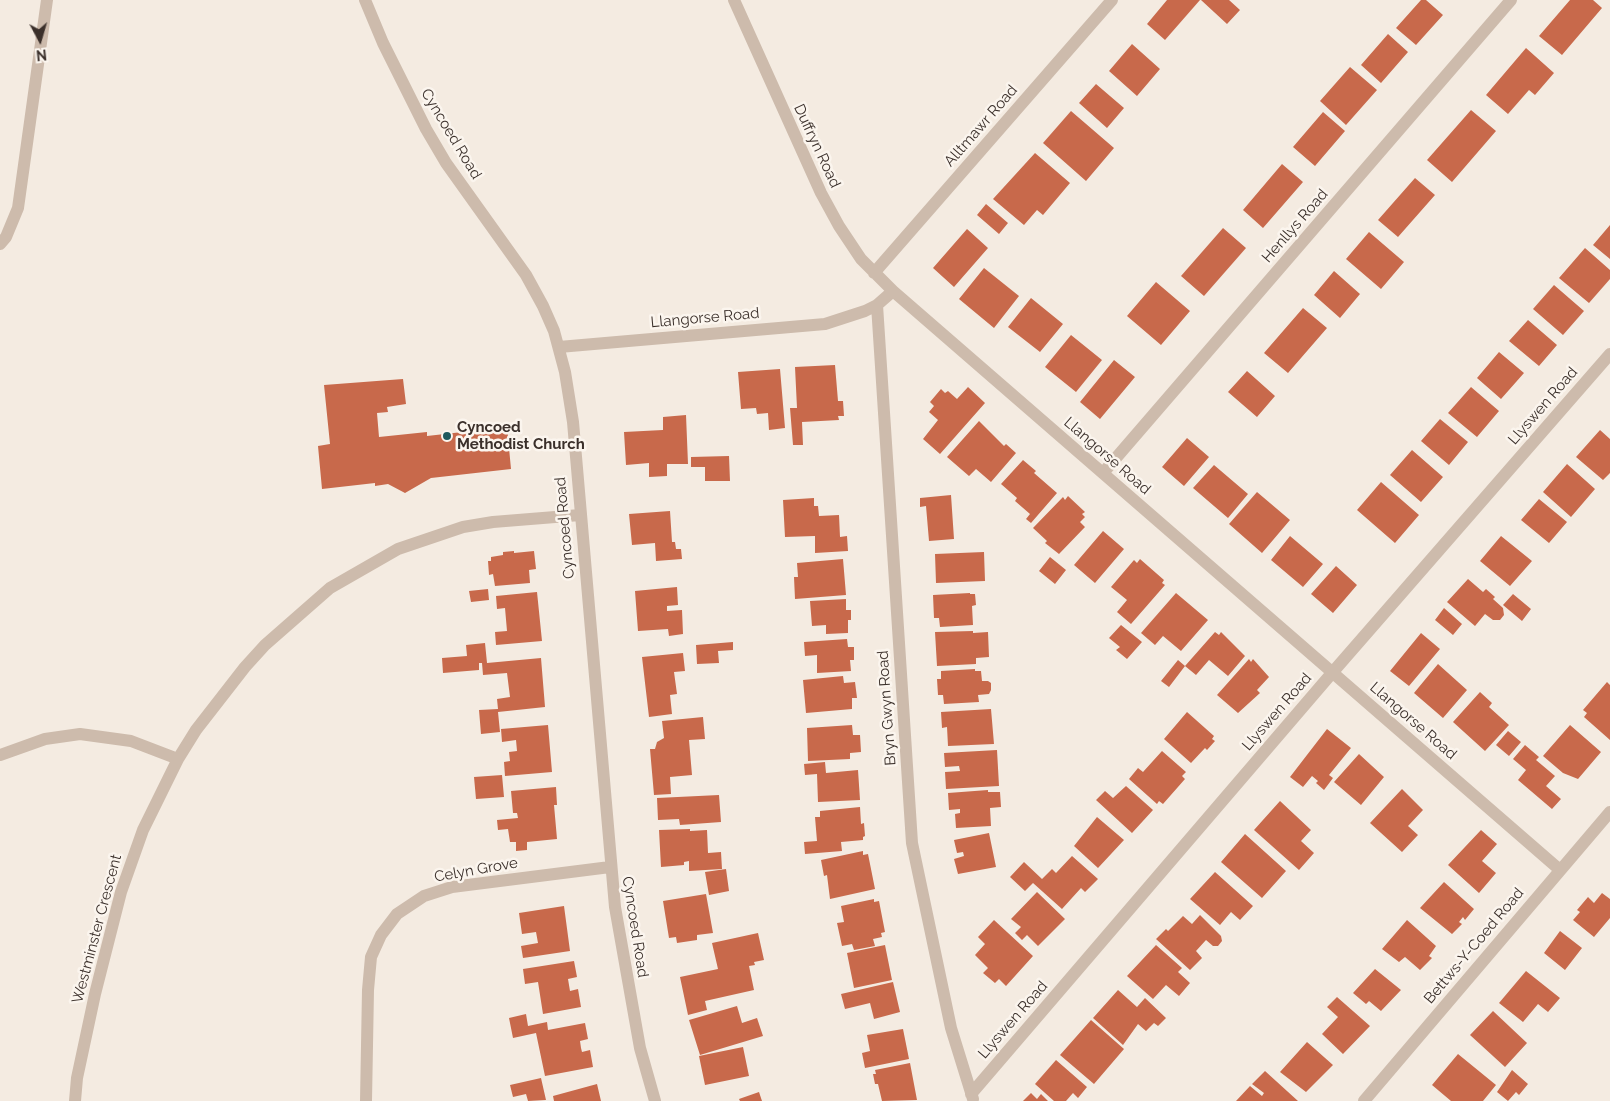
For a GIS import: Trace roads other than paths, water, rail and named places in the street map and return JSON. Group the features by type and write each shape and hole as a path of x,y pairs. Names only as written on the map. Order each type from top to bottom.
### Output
{"street":[{"path":"0,244 10,230 18,208 47,0"},
{"name":"Cyncoed Road","path":"366,0 383,43 426,129 446,163 526,275 543,306 559,347 573,422 610,867 630,997 640,1048 654,1101"},
{"name":"Duffryn Road","path":"734,0 821,193 850,244 874,273 893,291"},
{"name":"Alltmawr Road","path":"874,273 1112,0"},
{"name":"Henllys Road","path":"1103,473 1511,0"},
{"name":"Llangorse Road","path":"559,347 825,324 843,320 877,305 893,291 1560,870"},
{"name":"Bryn Gwyn Road","path":"877,305 912,843 951,1028 972,1097"},
{"name":"Llyswen Road","path":"972,1097 1332,673 1610,354"},
{"name":"Westminster Crescent","path":"74,1101 95,994 121,892 143,830 178,759 196,730 245,667 265,644 330,588 398,549 463,527 493,522 580,516"},
{"path":"0,755 45,739 80,734 130,741 178,759"},
{"name":"Bettws-Y-Coed Road","path":"1364,1101 1610,812"},
{"name":"Celyn Grove","path":"366,1101 368,990 371,958 381,935 397,914 424,896 452,887 610,867"}],"place":[{"name":"Cyncoed Methodist Church","path":"447,436"}]}
